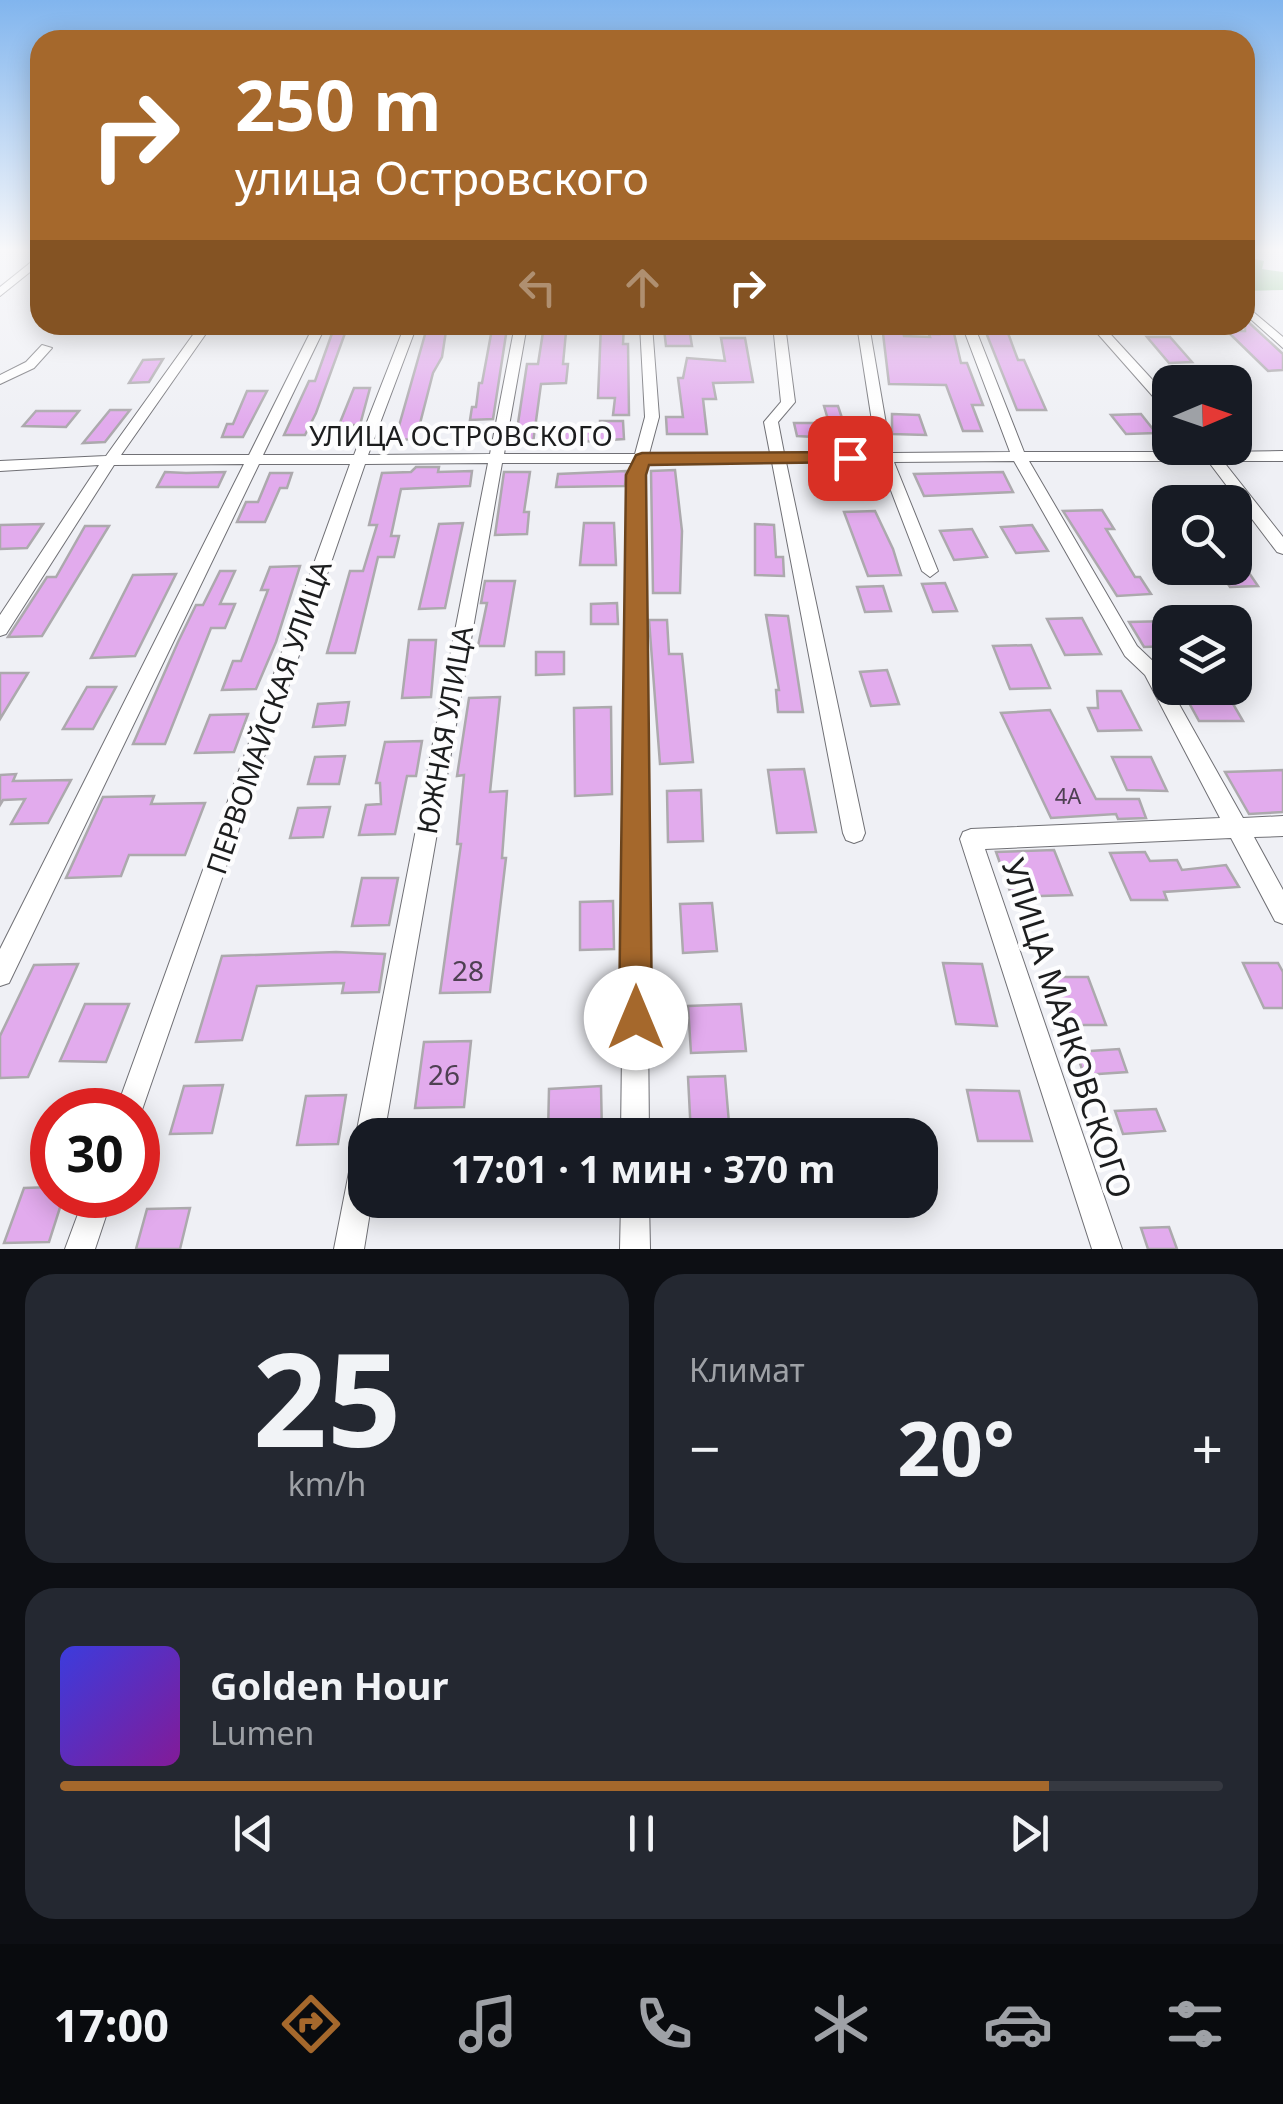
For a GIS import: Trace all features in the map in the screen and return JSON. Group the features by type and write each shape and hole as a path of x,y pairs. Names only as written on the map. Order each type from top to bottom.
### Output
{"street":[{"path":"1255,317 1283,344"},
{"path":"0,629 110,460 199,335"},
{"path":"0,974 315,335"},
{"name":"ПЕРВОМАЙСКАЯ УЛИЦА","path":"137,1088 406,335"},
{"name":"ЮЖНАЯ УЛИЦА","path":"373,1118 519,335"},
{"path":"636,1118 636,475 652,418 647,335"},
{"path":"780,335 788,402 772,422 854,833"},
{"path":"865,335 885,457 930,571"},
{"path":"972,335 1019,457 1130,651 1151,670 1283,913"},
{"path":"1105,335 1152,387"},
{"path":"0,380 30,366 46,348"},
{"name":"УЛИЦА ОСТРОВСКОГО","path":"0,466 110,460 780,459 1152,454"},
{"name":"УЛИЦА ОСТРОВСКОГО","path":"1252,454 1283,456"},
{"path":"1219,465 1283,548"},
{"name":"УЛИЦА МАЯКОВСКОГО","path":"1107,1249 972,839 1283,826"},
{"path":"80,1249 91,1218"},
{"path":"349,1249 355,1218"},
{"path":"635,1249 636,1218"}],"building":[{"path":"1255,328 1283,354 1283,370 1268,371 1231,335 1255,335"},
{"path":"331,335 344,335 305,435 284,435 309,381 315,381"},
{"path":"425,335 445,335 416,439 395,440"},
{"path":"491,335 506,335 493,419 470,420"},
{"path":"543,335 566,335 566,383 541,384 533,443 515,443 527,364 538,364"},
{"path":"601,335 623,335 623,344 628,344 629,415 613,415 615,398 598,398"},
{"path":"665,335 690,335 692,346 666,346"},
{"path":"883,335 954,335 961,363 967,363 983,405 972,405 982,431 963,431 946,385 889,384"},
{"path":"987,335 1009,335 1046,410 1017,410"},
{"path":"1147,337 1170,337 1192,362 1169,363"},
{"path":"721,338 745,338 753,382 713,383 716,399 703,399 707,434 667,434 666,417 683,417 678,378 683,378 687,358 725,361"},
{"path":"163,359 149,382 129,383 143,360"},
{"path":"354,388 370,388 360,425 339,425"},
{"path":"247,391 267,391 243,437 222,437 227,424 233,424"},
{"path":"824,406 838,406 843,421 868,421 871,440 797,436 794,423 829,423"},
{"path":"110,410 130,410 105,442 83,443"},
{"path":"36,411 79,411 66,427 23,426"},
{"path":"892,414 919,415 926,435 892,434"},
{"path":"1141,414 1152,433 1126,434 1111,415"},
{"path":"600,421 623,421 624,439 563,443 565,428 600,428"},
{"path":"416,467 439,467 438,472 472,471 470,486 401,489 391,536 399,536 394,557 378,557 355,653 327,653 350,571 363,571 377,525 369,525 382,473 411,472"},
{"path":"675,470 682,531 680,593 653,593 651,471"},
{"path":"626,471 625,486 556,487 558,474"},
{"path":"165,472 225,472 218,487 157,487"},
{"path":"504,472 530,472 524,512 529,512 527,534 495,535"},
{"path":"1003,472 1013,492 924,496 914,474"},
{"path":"270,473 292,473 287,488 280,488 265,522 237,522 246,502 258,502"},
{"path":"1102,510 1114,529 1106,529 1135,577 1140,577 1151,594 1117,596 1063,511"},
{"path":"875,511 901,575 868,576 844,512"},
{"path":"463,523 445,608 419,609 439,524"},
{"path":"584,523 614,523 616,565 580,565"},
{"path":"43,524 27,548 0,549 0,525"},
{"path":"755,524 774,525 776,557 783,557 784,576 755,575"},
{"path":"1032,525 1048,551 1016,553 1001,527"},
{"path":"85,526 109,526 42,636 8,637 47,577 56,577"},
{"path":"972,529 987,557 954,560 940,531"},
{"path":"300,566 276,642 256,689 222,690 233,661 241,661 268,590 261,590 270,567"},
{"path":"220,571 235,571 220,604 235,604 225,628 211,628 165,744 133,744 196,605 203,605"},
{"path":"176,574 135,656 91,658 133,575"},
{"path":"1252,577 1258,586 1230,587 1252,585"},
{"path":"485,581 515,581 504,646 478,646 487,603 481,603"},
{"path":"945,583 957,611 933,612 922,584"},
{"path":"883,586 891,611 865,612 857,587"},
{"path":"617,603 618,624 591,624 591,604"},
{"path":"766,615 788,616 803,712 778,712 779,690"},
{"path":"1082,618 1101,654 1065,655 1047,619"},
{"path":"649,620 667,620 669,654 682,654 693,762 660,764"},
{"path":"1152,621 1152,647 1144,647 1129,622"},
{"path":"409,640 436,640 431,697 402,698"},
{"path":"1031,645 1050,688 1010,689 993,646"},
{"path":"536,652 564,652 564,674 536,675"},
{"path":"887,670 899,704 871,706 860,672"},
{"path":"0,673 28,673 0,719"},
{"path":"87,687 116,687 93,729 63,729"},
{"path":"1097,691 1121,691 1141,730 1098,731 1088,708 1098,708"},
{"path":"500,697 490,792 507,791 502,858 506,858 490,992 440,993 461,844 457,844 464,775 457,776 469,698"},
{"path":"349,702 345,725 313,727 318,704"},
{"path":"1190,705 1234,705 1243,721 1199,721"},
{"path":"611,707 612,794 575,796 574,708"},
{"path":"1050,710 1096,799 1139,799 1146,818 1118,819 1116,814 1051,818 1001,713"},
{"path":"248,714 234,752 195,753 210,715"},
{"path":"422,741 416,776 407,776 395,834 359,835 366,805 381,804 380,783 376,783 385,742"},
{"path":"345,756 339,784 308,784 315,757"},
{"path":"1112,757 1151,757 1167,791 1127,790"},
{"path":"804,769 816,832 777,833 768,770"},
{"path":"1283,770 1283,812 1249,814 1225,772"},
{"path":"16,774 13,781 71,780 48,823 11,824 25,799 3,800 0,805 0,775"},
{"path":"701,790 703,841 668,842 667,791"},
{"path":"154,796 151,804 205,803 185,855 129,855 121,876 66,878 103,797"},
{"path":"330,807 323,837 290,838 298,808"},
{"path":"1054,850 1072,895 1012,897 996,852"},
{"path":"1145,852 1150,861 1177,860 1182,870 1226,865 1239,887 1164,892 1167,900 1131,900 1110,853"},
{"path":"362,878 398,878 389,925 352,926"},
{"path":"613,901 614,949 580,950 580,902"},
{"path":"712,903 717,951 683,953 680,904"},
{"path":"385,954 379,992 342,993 344,983 257,986 242,1040 196,1042 222,956"},
{"path":"943,963 982,964 997,1026 956,1024"},
{"path":"1243,963 1278,963 1283,972 1283,1008 1264,1008"},
{"path":"78,964 28,1077 0,1078 0,1036 34,965"},
{"path":"1053,977 1088,977 1106,1025 1069,1025"},
{"path":"85,1004 129,1004 106,1062 60,1061"},
{"path":"741,1004 746,1051 691,1053 688,1006"},
{"path":"471,1041 464,1107 415,1108 424,1042"},
{"path":"1119,1049 1127,1072 1084,1075 1076,1052"},
{"path":"725,1076 729,1118 690,1118 688,1077"},
{"path":"223,1085 212,1133 170,1134 184,1086"},
{"path":"601,1086 602,1118 548,1118 549,1089"},
{"path":"967,1090 1019,1091 1032,1141 978,1141"},
{"path":"346,1095 338,1144 297,1145 306,1096"},
{"path":"1156,1109 1165,1131 1123,1134 1115,1111"},
{"path":"24,1188 30,1188 30,1218 57,1218 49,1242 4,1243"},
{"path":"190,1208 180,1249 136,1249 145,1218 160,1218 160,1209"},
{"path":"1169,1227 1177,1249 1148,1249 1141,1228"}],"route":[{"path":"636,1018 636,475 642,459 850,458"}]}
